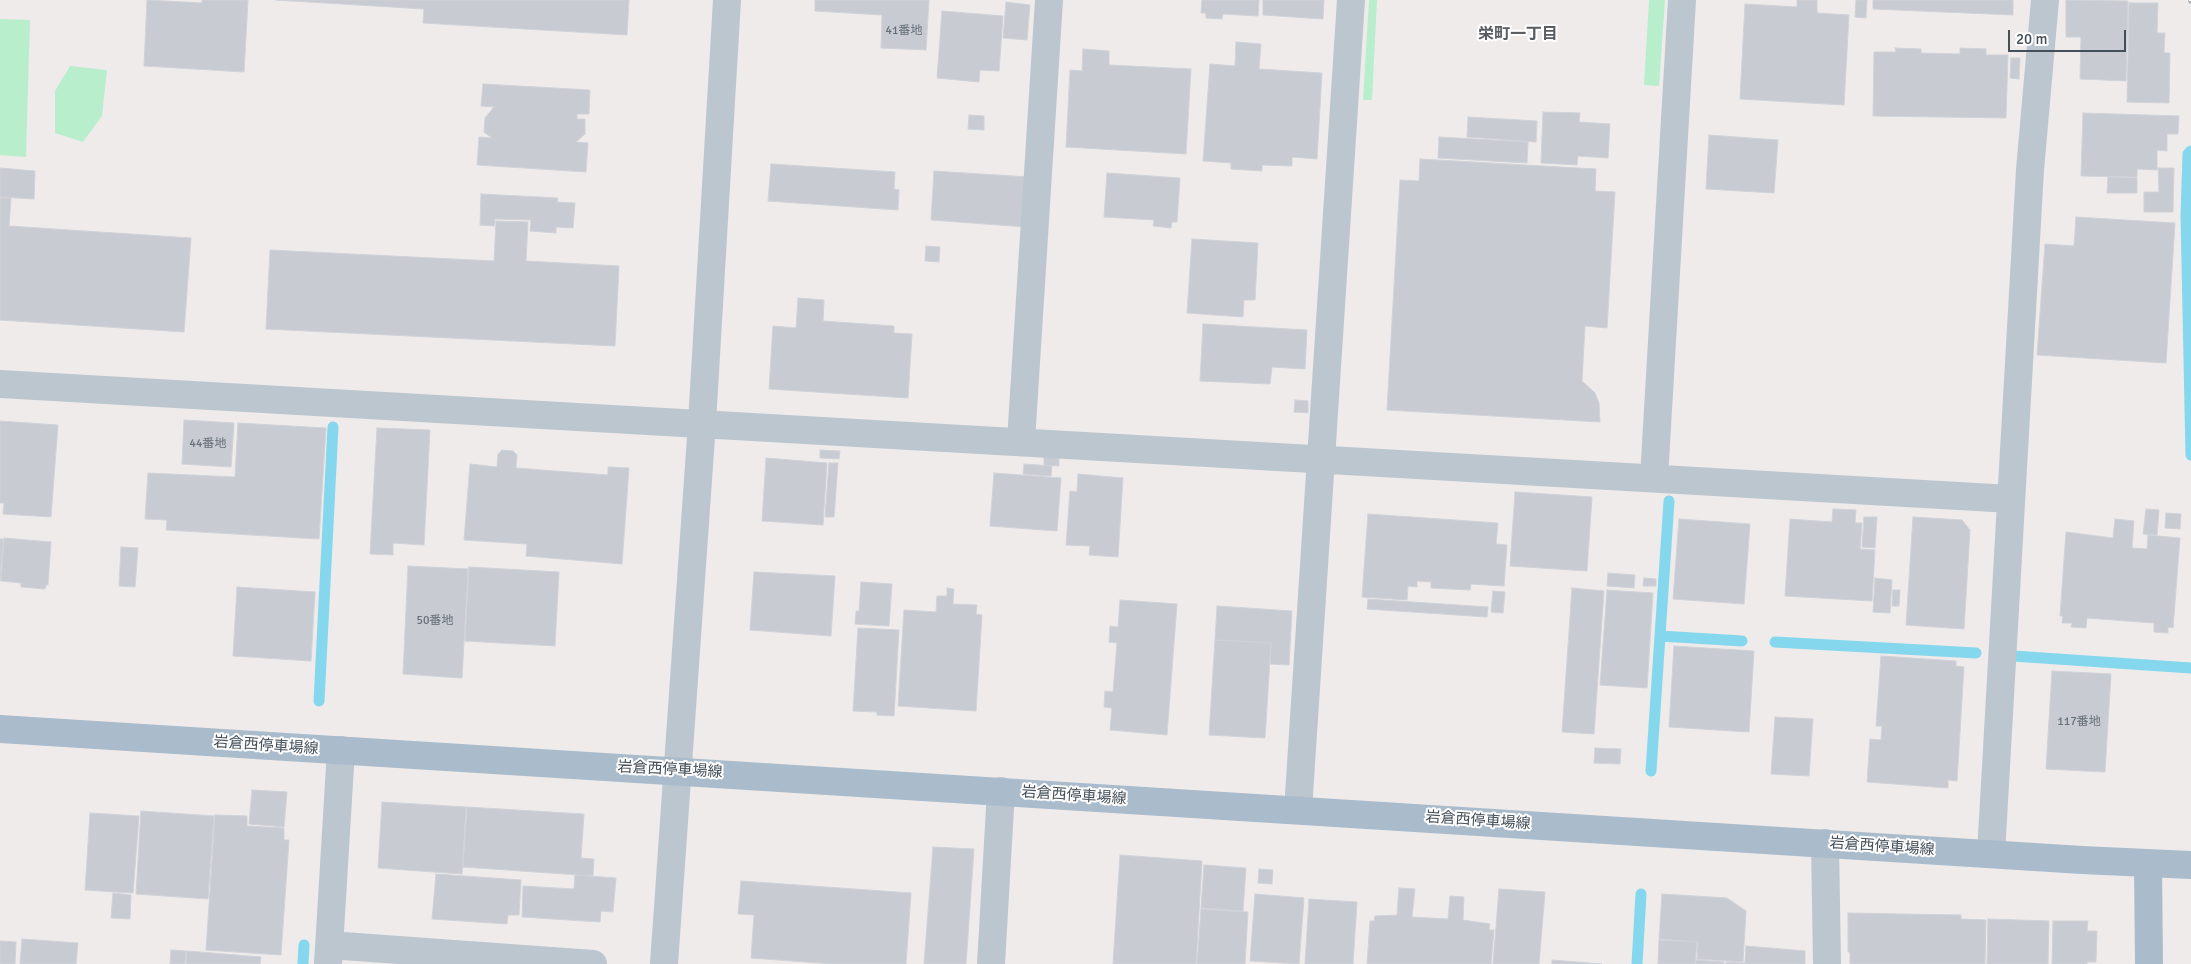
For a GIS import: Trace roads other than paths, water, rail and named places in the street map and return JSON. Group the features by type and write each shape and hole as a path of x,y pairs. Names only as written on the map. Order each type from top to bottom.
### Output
{"main road":[{"name":"岩倉西停車場線","path":"0,729 2148,864 2191,865"},
{"path":"2148,864 2149,964"}],"street":[{"path":"664,964 702,423 726,0"},
{"path":"1021,441 1049,0"},
{"path":"1298,810 1352,0"},
{"path":"1654,478 1682,0"},
{"path":"1991,854 2030,163 2045,0"},
{"path":"0,384 2011,498"},
{"path":"340,750 329,954 593,964"},
{"path":"991,964 1001,791"},
{"path":"1825,843 1828,964"}],"waterway":[{"path":"2191,151 2188,154 2186,216 2191,455"},
{"path":"319,701 333,427"},
{"path":"1651,771 1669,501"},
{"path":"1660,636 1742,641"},
{"path":"1775,642 1976,653"},
{"path":"2013,656 2191,668"},
{"path":"1637,964 1641,894"},
{"path":"303,964 304,945"}],"district":[{"name":"栄町一丁目","path":"1518,35"}]}
